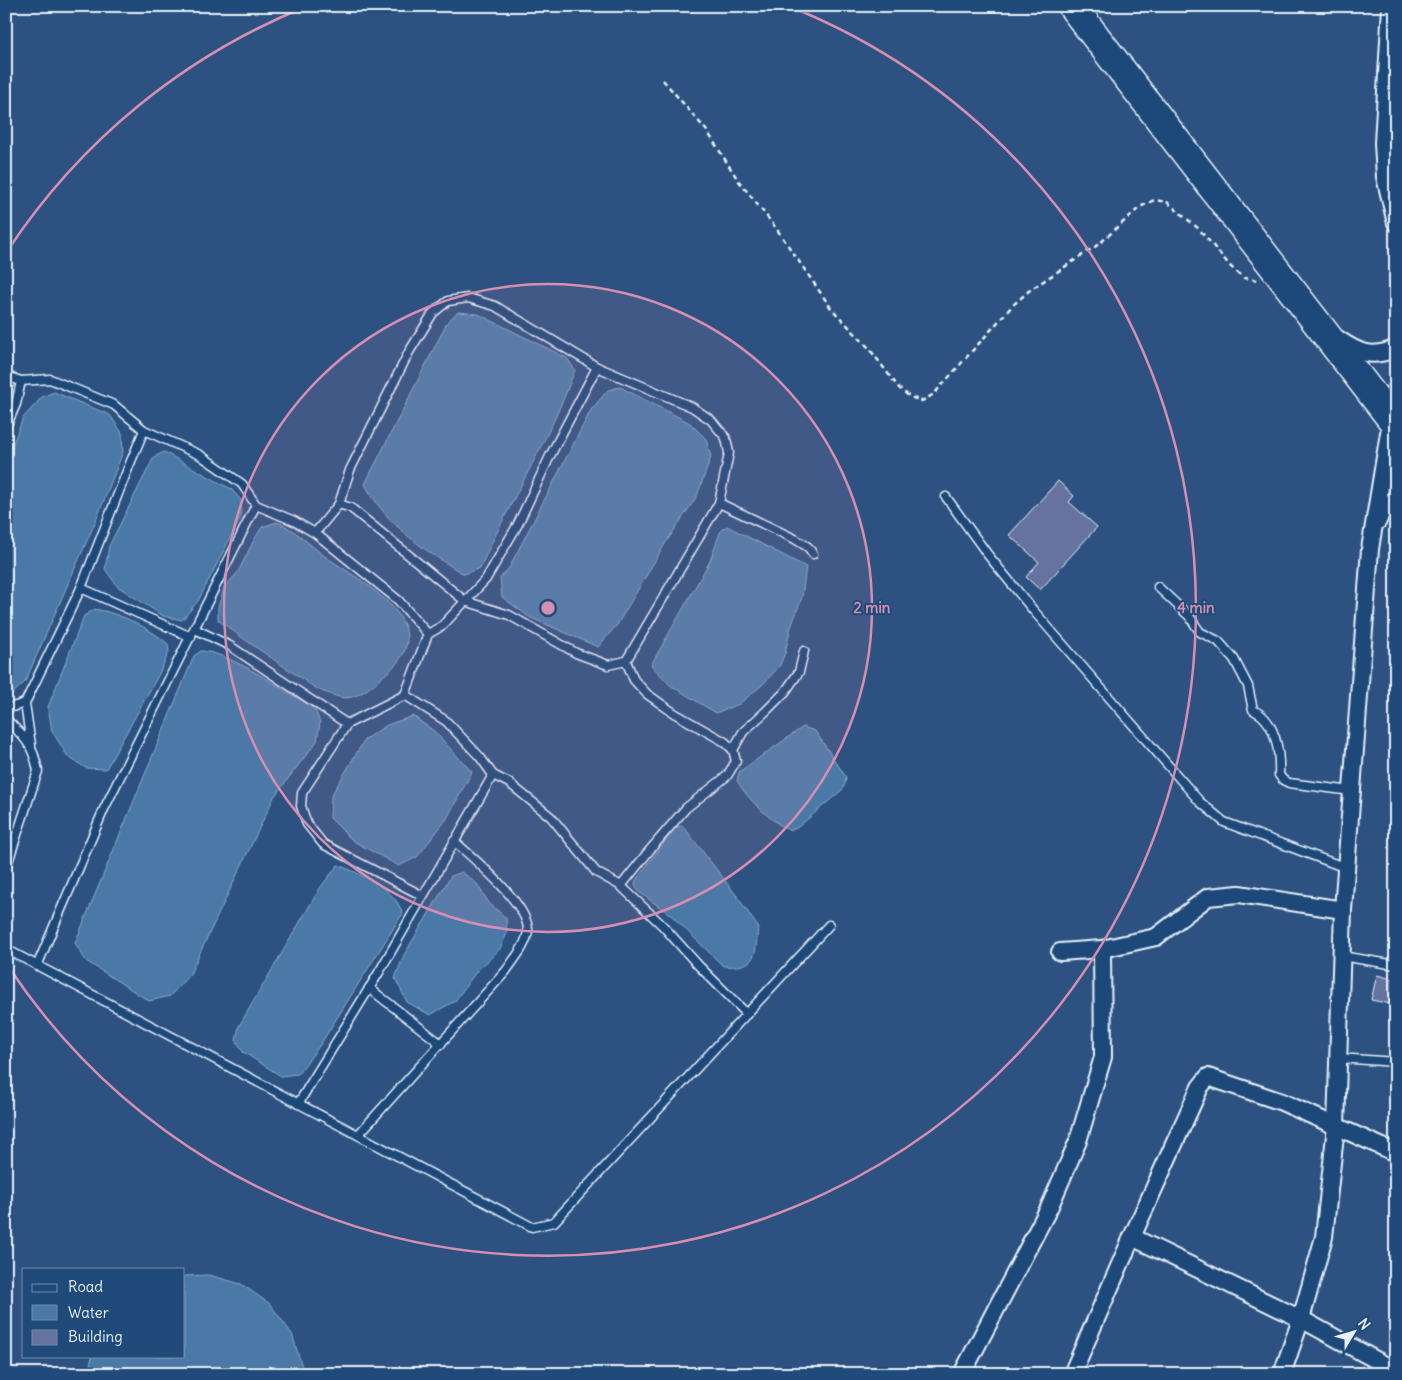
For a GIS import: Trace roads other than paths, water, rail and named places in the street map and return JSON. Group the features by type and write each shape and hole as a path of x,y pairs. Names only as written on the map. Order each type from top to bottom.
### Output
{"highway":[{"path":"1072,6 1393,422"}],"street":[{"path":"1391,6 1383,143 1385,177 1396,223"},
{"path":"1318,325 1353,349 1371,354 1386,352 1396,348"},
{"path":"1282,1374 1301,1318 1324,1236 1336,1126 1343,910 1370,549 1393,422 1396,390"},
{"path":"1370,549 1380,516 1389,503 1396,499"},
{"path":"1060,952 1102,949 1156,937 1208,896 1239,894 1343,910"},
{"path":"962,1374 1049,1208 1078,1141 1103,1057 1102,949"},
{"path":"1072,1374 1200,1087 1208,1077 1282,1102 1396,1153"},
{"path":"1132,1237 1301,1318 1396,1371"}],"lane":[{"path":"315,533 339,504 350,470 409,352 433,313 448,301 468,298 495,306 597,367 692,407 711,420 726,438 729,453 719,503 626,661 608,666 576,653 509,615 465,601 350,508 339,504"},
{"path":"423,896 322,844 307,824 301,806 302,793 347,724 405,694 428,634 442,626 486,579 518,524 550,456 597,367"},
{"path":"6,376 21,381 50,380 114,405 144,430 200,455 242,484 256,505 294,521 315,533 398,600 428,634"},
{"path":"6,427 16,404 21,381"},
{"path":"6,868 38,771 31,744 25,703 81,588 128,466 144,430"},
{"path":"946,498 1033,610 1200,802 1224,822 1346,868"},
{"path":"719,503 808,546 813,554"},
{"path":"37,966 104,809 256,505"},
{"path":"1158,587 1189,616 1200,632 1218,641 1234,659 1248,686 1253,710 1258,712 1270,726 1276,739 1279,775 1283,780 1289,783 1352,791"},
{"path":"81,588 191,637"},
{"path":"195,629 230,646 347,724"},
{"path":"733,750 743,732 785,692 799,672 804,651"},
{"path":"621,886 686,808 727,776 736,761 733,750 725,742 674,713 647,694 634,680 626,661"},
{"path":"405,694 446,721 480,757 492,775 510,783 551,817 596,872 621,886 663,926 698,965 747,1014"},
{"path":"6,709 25,703"},
{"path":"6,719 31,744"},
{"path":"298,1104 370,988 492,775"},
{"path":"358,1135 506,971 523,946 528,930 524,913 502,886 454,841"},
{"path":"6,950 532,1227 554,1222 828,925"},
{"path":"1342,956 1396,965"},
{"path":"370,988 441,1044"},
{"path":"1338,1058 1396,1062"}],"water":[{"path":"458,312 478,314 567,358 575,370 554,421 480,568 464,574 408,536 384,512 365,484 448,321"},
{"path":"620,387 690,423 706,439 711,457 697,496 665,544 617,625 598,647 529,617 502,597 500,578 509,568 591,410 608,390"},
{"path":"54,392 110,415 122,433 123,452 97,518 25,682 11,695 6,693 6,461 23,418 42,397"},
{"path":"164,452 231,489 241,500 241,517 198,601 182,620 163,616 117,586 105,569 109,546 154,457"},
{"path":"277,522 297,533 326,557 376,592 392,606 402,621 407,637 403,654 388,672 358,695 344,698 320,690 218,620 218,607 224,588 238,572 262,527"},
{"path":"727,526 806,567 802,597 779,667 761,686 739,704 716,713 670,685 651,665 710,561 721,530"},
{"path":"95,609 125,618 152,632 168,644 169,652 158,676 106,769 86,768 68,757 52,731 48,707 84,616"},
{"path":"201,651 227,658 275,684 315,709 320,723 317,741 274,797 190,974 170,996 149,1001 86,961 75,943 194,656"},
{"path":"413,716 434,731 472,772 446,820 417,857 399,866 353,841 330,818 331,796 365,739 387,725"},
{"path":"803,727 815,731 846,777 842,790 798,827 790,831 761,809 737,781 739,772"},
{"path":"683,826 737,896 758,927 754,955 745,964 723,966 672,916 639,892 635,885 636,880 676,827"},
{"path":"338,865 384,888 392,895 403,913 320,1045 298,1074 281,1076 243,1052 236,1040 239,1026 320,888"},
{"path":"462,872 477,884 489,903 506,918 507,933 500,949 476,972 455,1001 430,1015 407,1002 395,978 404,955 451,876"},
{"path":"209,1275 241,1284 270,1304 292,1334 303,1370 299,1374 88,1374 92,1358 185,1358 185,1276"}]}
